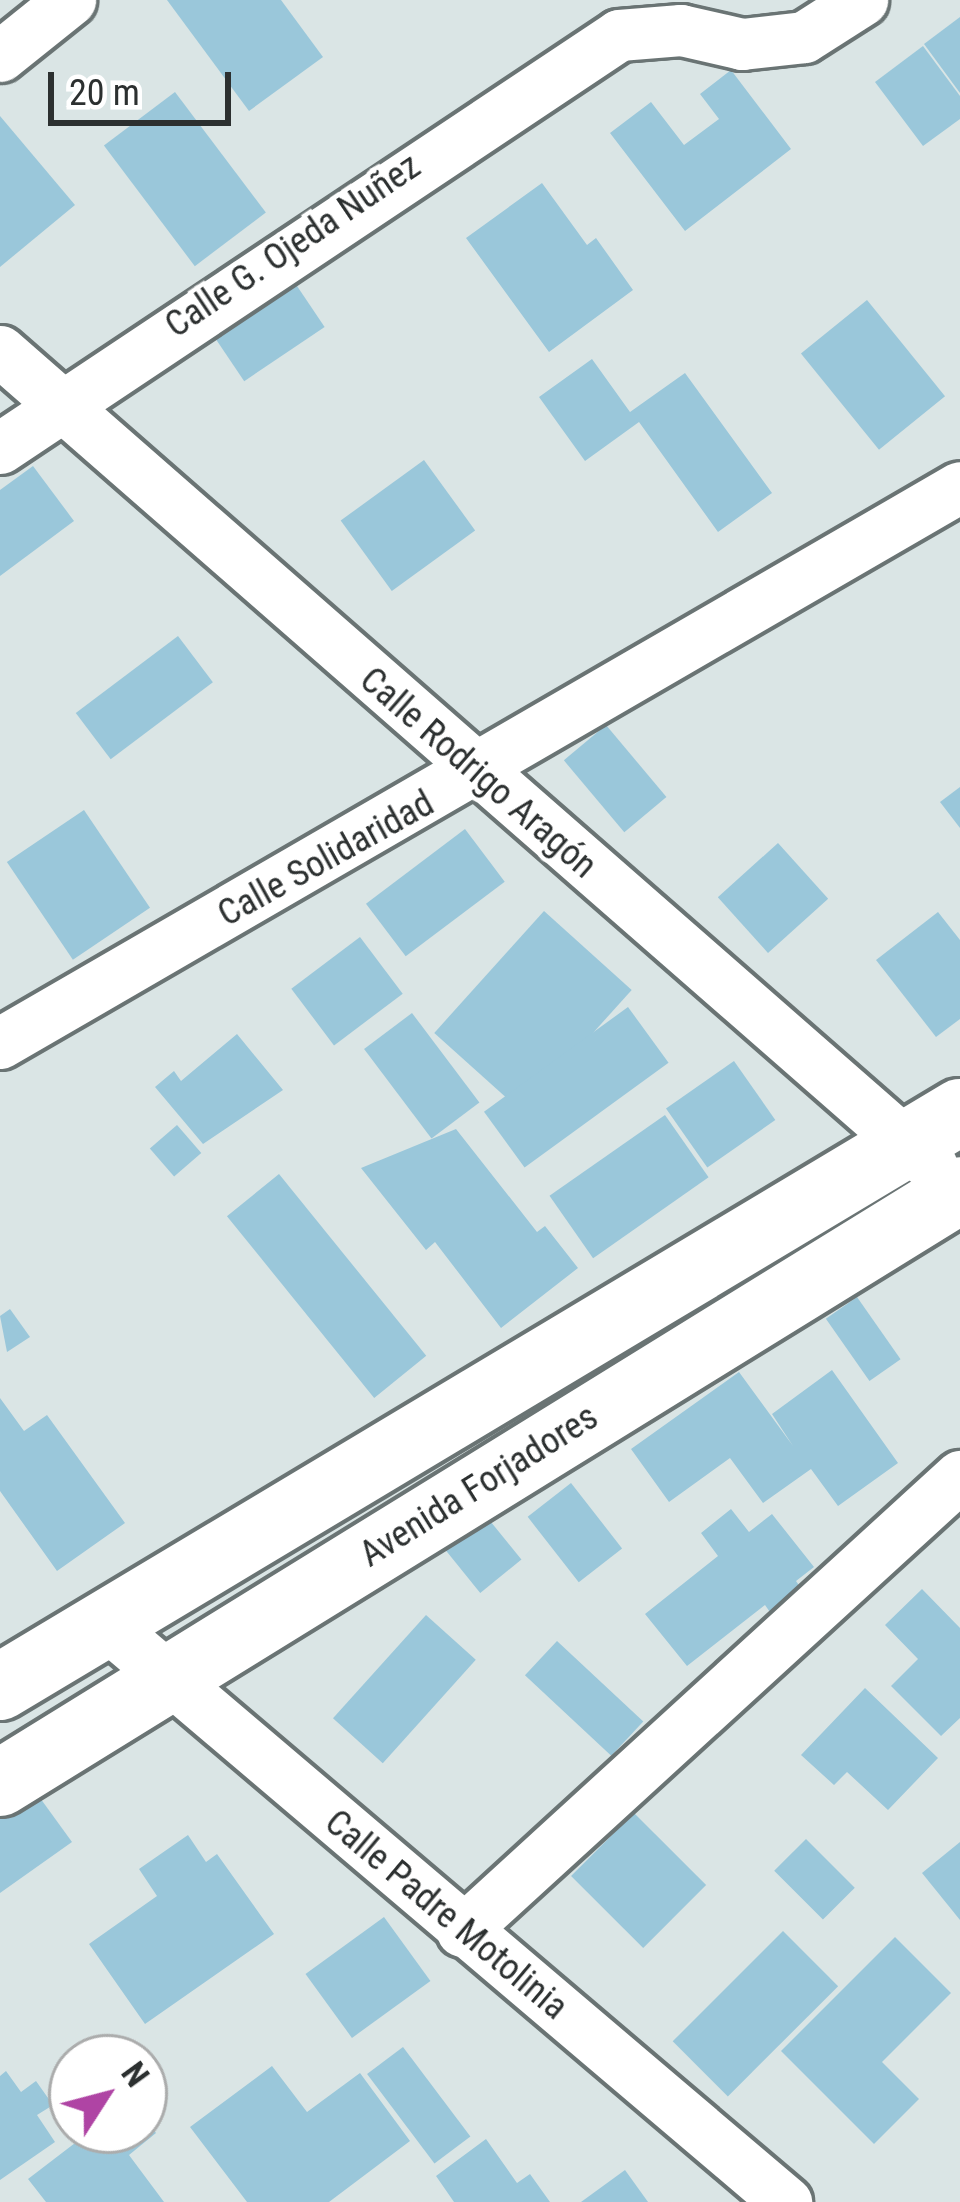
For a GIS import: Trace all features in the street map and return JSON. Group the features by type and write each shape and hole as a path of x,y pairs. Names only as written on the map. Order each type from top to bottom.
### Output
{"main road":[{"name":"Avenida Forjadores","path":"0,1687 960,1112"},
{"name":"Avenida Forjadores","path":"0,1784 960,1190"}],"street":[{"path":"0,56 70,0"},
{"name":"Calle G. Ojeda Nuñez","path":"0,448 59,404 619,35 681,30 742,44 804,37 862,0"},
{"name":"Calle Rodrigo Aragón","path":"0,351 477,774 960,1190"},
{"name":"Calle Solidaridad","path":"0,1043 477,774 960,488"},
{"path":"463,1930 960,1476"},
{"name":"Calle Padre Motolinia","path":"108,1625 786,2202"}],"building":[{"path":"167,0 281,0 323,57 249,111"},
{"path":"960,17 960,93 924,44"},
{"path":"923,46 960,96 960,119 923,146 875,82"},
{"path":"731,70 791,149 685,231 610,133 651,102 684,145 719,119 700,94"},
{"path":"175,92 266,213 195,266 104,146"},
{"path":"0,116 75,205 0,267"},
{"path":"542,183 587,245 596,238 633,290 549,352 466,238"},
{"path":"295,283 325,327 244,381 215,337"},
{"path":"867,300 945,396 879,450 801,353"},
{"path":"592,359 630,412 685,373 772,493 718,532 639,422 585,461 539,397"},
{"path":"424,460 475,530 392,591 341,521"},
{"path":"33,466 74,521 0,576 0,490"},
{"path":"178,636 213,682 111,759 76,713"},
{"path":"606,725 666,797 624,832 564,760"},
{"path":"960,787 960,828 940,802"},
{"path":"84,810 150,908 73,960 7,862"},
{"path":"465,829 505,882 406,956 366,904"},
{"path":"778,843 828,899 768,953 718,897"},
{"path":"544,911 632,990 522,1112 434,1033"},
{"path":"938,912 960,940 960,1019 936,1037 876,960"},
{"path":"360,937 403,994 334,1045 291,989"},
{"path":"628,1007 669,1063 525,1167 484,1112"},
{"path":"412,1013 479,1102 431,1139 364,1049"},
{"path":"237,1034 283,1090 203,1144 155,1087 174,1071 181,1081"},
{"path":"734,1061 775,1120 707,1168 666,1109"},
{"path":"665,1115 709,1177 593,1258 549,1196"},
{"path":"177,1125 201,1153 174,1177 150,1149"},
{"path":"456,1129 537,1232 545,1226 578,1268 501,1328 435,1242 426,1250 361,1168"},
{"path":"279,1174 426,1356 374,1398 227,1216"},
{"path":"857,1297 901,1359 869,1381 826,1319"},
{"path":"10,1309 30,1337 7,1352 0,1316"},
{"path":"832,1370 898,1463 838,1506 811,1469 763,1503 730,1458 669,1502 631,1449 739,1372 793,1446 772,1414"},
{"path":"0,1398 24,1431 47,1415 125,1523 57,1571 0,1491"},
{"path":"571,1483 622,1548 579,1582 528,1517"},
{"path":"478,1506 521,1560 480,1593 437,1539"},
{"path":"731,1509 749,1532 772,1514 814,1567 796,1581 803,1591 772,1615 765,1605 687,1666 645,1614 718,1556 701,1533"},
{"path":"922,1589 960,1628 960,1718 941,1736 891,1686 918,1659 885,1625"},
{"path":"426,1615 476,1660 383,1763 333,1718"},
{"path":"557,1641 643,1721 611,1756 525,1675"},
{"path":"865,1688 938,1758 888,1810 847,1772 834,1785 801,1755"},
{"path":"35,1791 72,1842 0,1893 0,1815"},
{"path":"634,1813 706,1885 643,1948 571,1876"},
{"path":"188,1835 206,1862 217,1854 274,1934 145,2024 89,1944 157,1896 139,1869"},
{"path":"806,1839 855,1888 823,1920 774,1871"},
{"path":"960,1842 960,1920 922,1873"},
{"path":"384,1917 430,1981 352,2038 306,1974"},
{"path":"783,1931 838,1986 728,2096 673,2041"},
{"path":"895,1937 951,1993 882,2062 919,2099 874,2144 781,2051"},
{"path":"403,2047 470,2136 434,2164 367,2074"},
{"path":"272,2066 307,2112 360,2073 410,2141 329,2202 247,2202 190,2127"},
{"path":"6,2071 21,2092 36,2081 48,2098 48,2108 37,2115 48,2132 48,2147 0,2180 0,2076"},
{"path":"486,2139 517,2183 530,2174 550,2202 454,2202 436,2176"},
{"path":"61,2154 130,2154 164,2202 46,2202 28,2179"},
{"path":"625,2170 648,2202 581,2202"}]}
